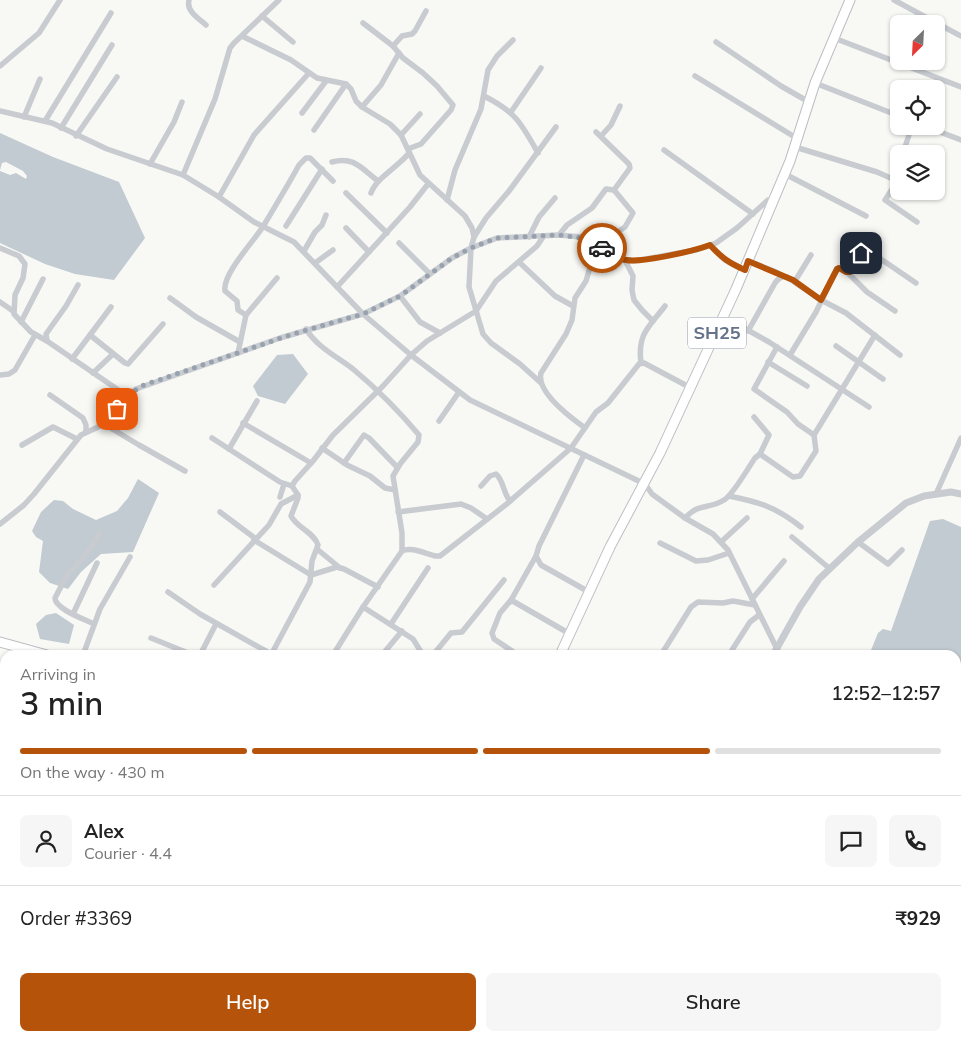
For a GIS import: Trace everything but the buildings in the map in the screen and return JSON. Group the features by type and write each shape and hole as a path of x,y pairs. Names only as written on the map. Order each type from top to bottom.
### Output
{"main road":[{"name":"SH25","path":"562,650 610,547 645,484 724,317 785,174 797,143 815,83 850,0"},
{"path":"0,642 29,650"}],"street":[{"path":"0,66 39,33 60,0"},
{"path":"188,0 189,10 206,25"},
{"path":"183,174 215,99 230,48 278,0"},
{"path":"894,0 961,36"},
{"path":"393,46 402,36 415,31 426,11"},
{"path":"46,121 111,13"},
{"path":"262,16 293,42"},
{"path":"363,23 393,46 437,86 453,105 451,110 421,144 408,151 397,167 378,181 371,193"},
{"path":"242,36 290,60 317,78 346,84 351,89 356,101 390,124 401,134 420,175 470,222 474,237"},
{"path":"834,38 961,87"},
{"path":"447,200 455,170 478,117 490,66 513,40"},
{"path":"716,42 809,102"},
{"path":"61,128 112,45"},
{"path":"362,106 381,85 399,53"},
{"path":"511,112 541,68"},
{"path":"219,197 254,135 309,73"},
{"path":"695,76 797,143 895,180 896,183 885,200 917,222"},
{"path":"76,136 117,77"},
{"path":"24,117 40,79"},
{"path":"302,113 326,81"},
{"path":"815,83 890,112"},
{"path":"314,130 346,84"},
{"path":"484,96 511,112 538,153"},
{"path":"150,164 174,122 182,102"},
{"path":"601,136 611,125 620,106"},
{"path":"0,111 46,121 107,149 183,174 263,227 290,240 304,251 363,314 410,356 478,405 645,484 652,494 685,518 713,534 730,553 759,615 777,648"},
{"path":"401,134 420,114"},
{"path":"556,127 538,153 486,218 474,237 471,248 468,287 486,339 520,364 541,383 564,412 585,428"},
{"path":"596,132 630,167 614,190"},
{"path":"945,134 961,140"},
{"path":"664,150 753,214"},
{"path":"246,315 236,308 237,301 225,291 225,286 236,263 263,227 302,162 308,157 310,158 333,180"},
{"path":"332,162 344,159 350,160 378,181"},
{"path":"286,226 322,169"},
{"path":"785,174 866,216"},
{"path":"337,287 387,233 428,184"},
{"path":"559,235 567,225 592,208 606,189 614,190 634,213 625,227 610,236"},
{"path":"346,193 387,233"},
{"path":"529,237 539,217 555,198"},
{"path":"0,524 24,505 34,494 77,439 86,432 104,424 126,396 136,389 306,329 363,314 400,296 452,258 471,248 497,238 559,235 580,238 625,260 634,261 676,254 710,245 737,228 768,200 774,201"},
{"path":"304,251 315,232 322,225 326,215"},
{"path":"346,228 369,252"},
{"path":"292,486 333,434 378,391 410,356 427,341 476,311 496,281 537,246 542,237"},
{"path":"399,243 430,274"},
{"path":"710,245 725,260 774,271 795,281 821,300 846,313 900,355"},
{"path":"0,248 19,256 24,264 23,278 15,295 13,311"},
{"path":"541,383 542,373 569,327 575,298 586,281 592,264 604,249"},
{"path":"315,263 333,250"},
{"path":"848,273 865,250 916,283"},
{"path":"795,281 812,255"},
{"path":"625,260 633,276 632,290 634,300 653,321"},
{"path":"518,262 555,296 573,306"},
{"path":"790,355 839,268 848,273 867,292 895,311"},
{"path":"748,331 775,283 783,276"},
{"path":"238,353 246,315 277,278"},
{"path":"21,322 43,279"},
{"path":"46,341 46,334 66,306 78,284"},
{"path":"400,296 420,322 440,333"},
{"path":"170,298 196,317 240,342"},
{"path":"0,302 13,311 21,322 36,336 126,396"},
{"path":"641,363 639,350 641,339 665,306"},
{"path":"72,359 111,307"},
{"path":"724,317 790,355 869,407"},
{"path":"90,335 128,364 162,324"},
{"path":"306,329 313,341 352,369 378,391 419,435 418,442 397,467 393,476 402,533 402,551 336,650"},
{"path":"760,454 793,477 800,476 816,451 814,435 875,335"},
{"path":"0,375 9,374 15,370 36,336"},
{"path":"836,346 883,379"},
{"path":"777,347 755,386 756,392 787,412 798,424 814,435"},
{"path":"92,373 113,354"},
{"path":"768,362 807,386"},
{"path":"641,363 690,388"},
{"path":"402,551 406,549 440,556 510,501 571,448 596,412 608,403 634,368 641,363"},
{"path":"439,420 459,392"},
{"path":"50,395 83,418 86,424 86,432"},
{"path":"229,449 258,401"},
{"path":"685,518 695,509 710,506 729,496 755,458 760,454 770,435 754,417"},
{"path":"243,423 311,463"},
{"path":"104,424 185,470"},
{"path":"22,445 53,427 77,439"},
{"path":"344,463 364,435 397,467"},
{"path":"212,438 284,484 292,486 298,495"},
{"path":"936,494 961,438"},
{"path":"322,448 344,463 365,473 385,488 395,490"},
{"path":"506,608 536,556 539,546 584,455"},
{"path":"481,486 490,476 496,474 501,480 504,493 510,501"},
{"path":"280,497 284,484"},
{"path":"777,648 800,606 819,579 858,542 906,503 924,496 936,494 951,492 961,494"},
{"path":"214,585 271,522 281,504 298,495"},
{"path":"274,650 310,582 312,561 317,549 317,541 295,522 291,516 298,495"},
{"path":"729,496 760,502 785,514 801,527"},
{"path":"398,512 461,504 471,508 487,519"},
{"path":"220,512 255,540 311,575 333,568 340,568"},
{"path":"721,542 747,518"},
{"path":"94,624 58,605 55,598 67,575 85,556 100,533"},
{"path":"792,537 829,568"},
{"path":"858,542 888,564 902,550"},
{"path":"660,543 696,561 708,560 730,553"},
{"path":"317,549 340,568 378,586"},
{"path":"536,556 541,565 589,592"},
{"path":"85,650 108,594 130,557"},
{"path":"753,602 784,561"},
{"path":"73,614 97,563"},
{"path":"391,624 428,568"},
{"path":"437,650 451,633 462,632 504,580"},
{"path":"168,592 216,624 262,650"},
{"path":"511,600 570,634"},
{"path":"510,650 494,639 492,633 500,613 511,600"},
{"path":"666,650 691,607 698,602 753,602"},
{"path":"363,607 402,631 415,641 421,650"},
{"path":"732,650 750,622 759,615"},
{"path":"203,650 216,624"},
{"path":"386,650 402,631"},
{"path":"151,638 173,650"}],"shaded area":[{"path":"0,133 53,157 119,182 145,238 114,280 75,274 45,264 0,243 0,171 10,175 16,173 26,179 27,176 23,171 6,162 2,163 0,170"},
{"path":"293,354 308,374 285,404 258,396 253,386 277,355"},
{"path":"138,479 159,493 133,552 101,554 81,572 68,589 50,583 39,572 43,541 36,537 32,531 41,512 54,500 63,501 73,509 96,520 117,511 128,498"},
{"path":"943,519 961,527 961,650 871,650 878,633 883,629 891,631 930,521"},
{"path":"56,613 74,625 69,644 40,639 36,624 46,615"}],"way so far":[{"path":"117,409 129,394 144,385 306,329 363,314 400,296 452,258 497,238 507,236 542,237 559,235 588,240 602,248"}],"route":[{"path":"602,248 620,259 634,261 696,250 710,245 722,258 730,263 745,270 748,261 774,271 793,280 821,300 837,269 850,272 857,263 861,253"}]}
